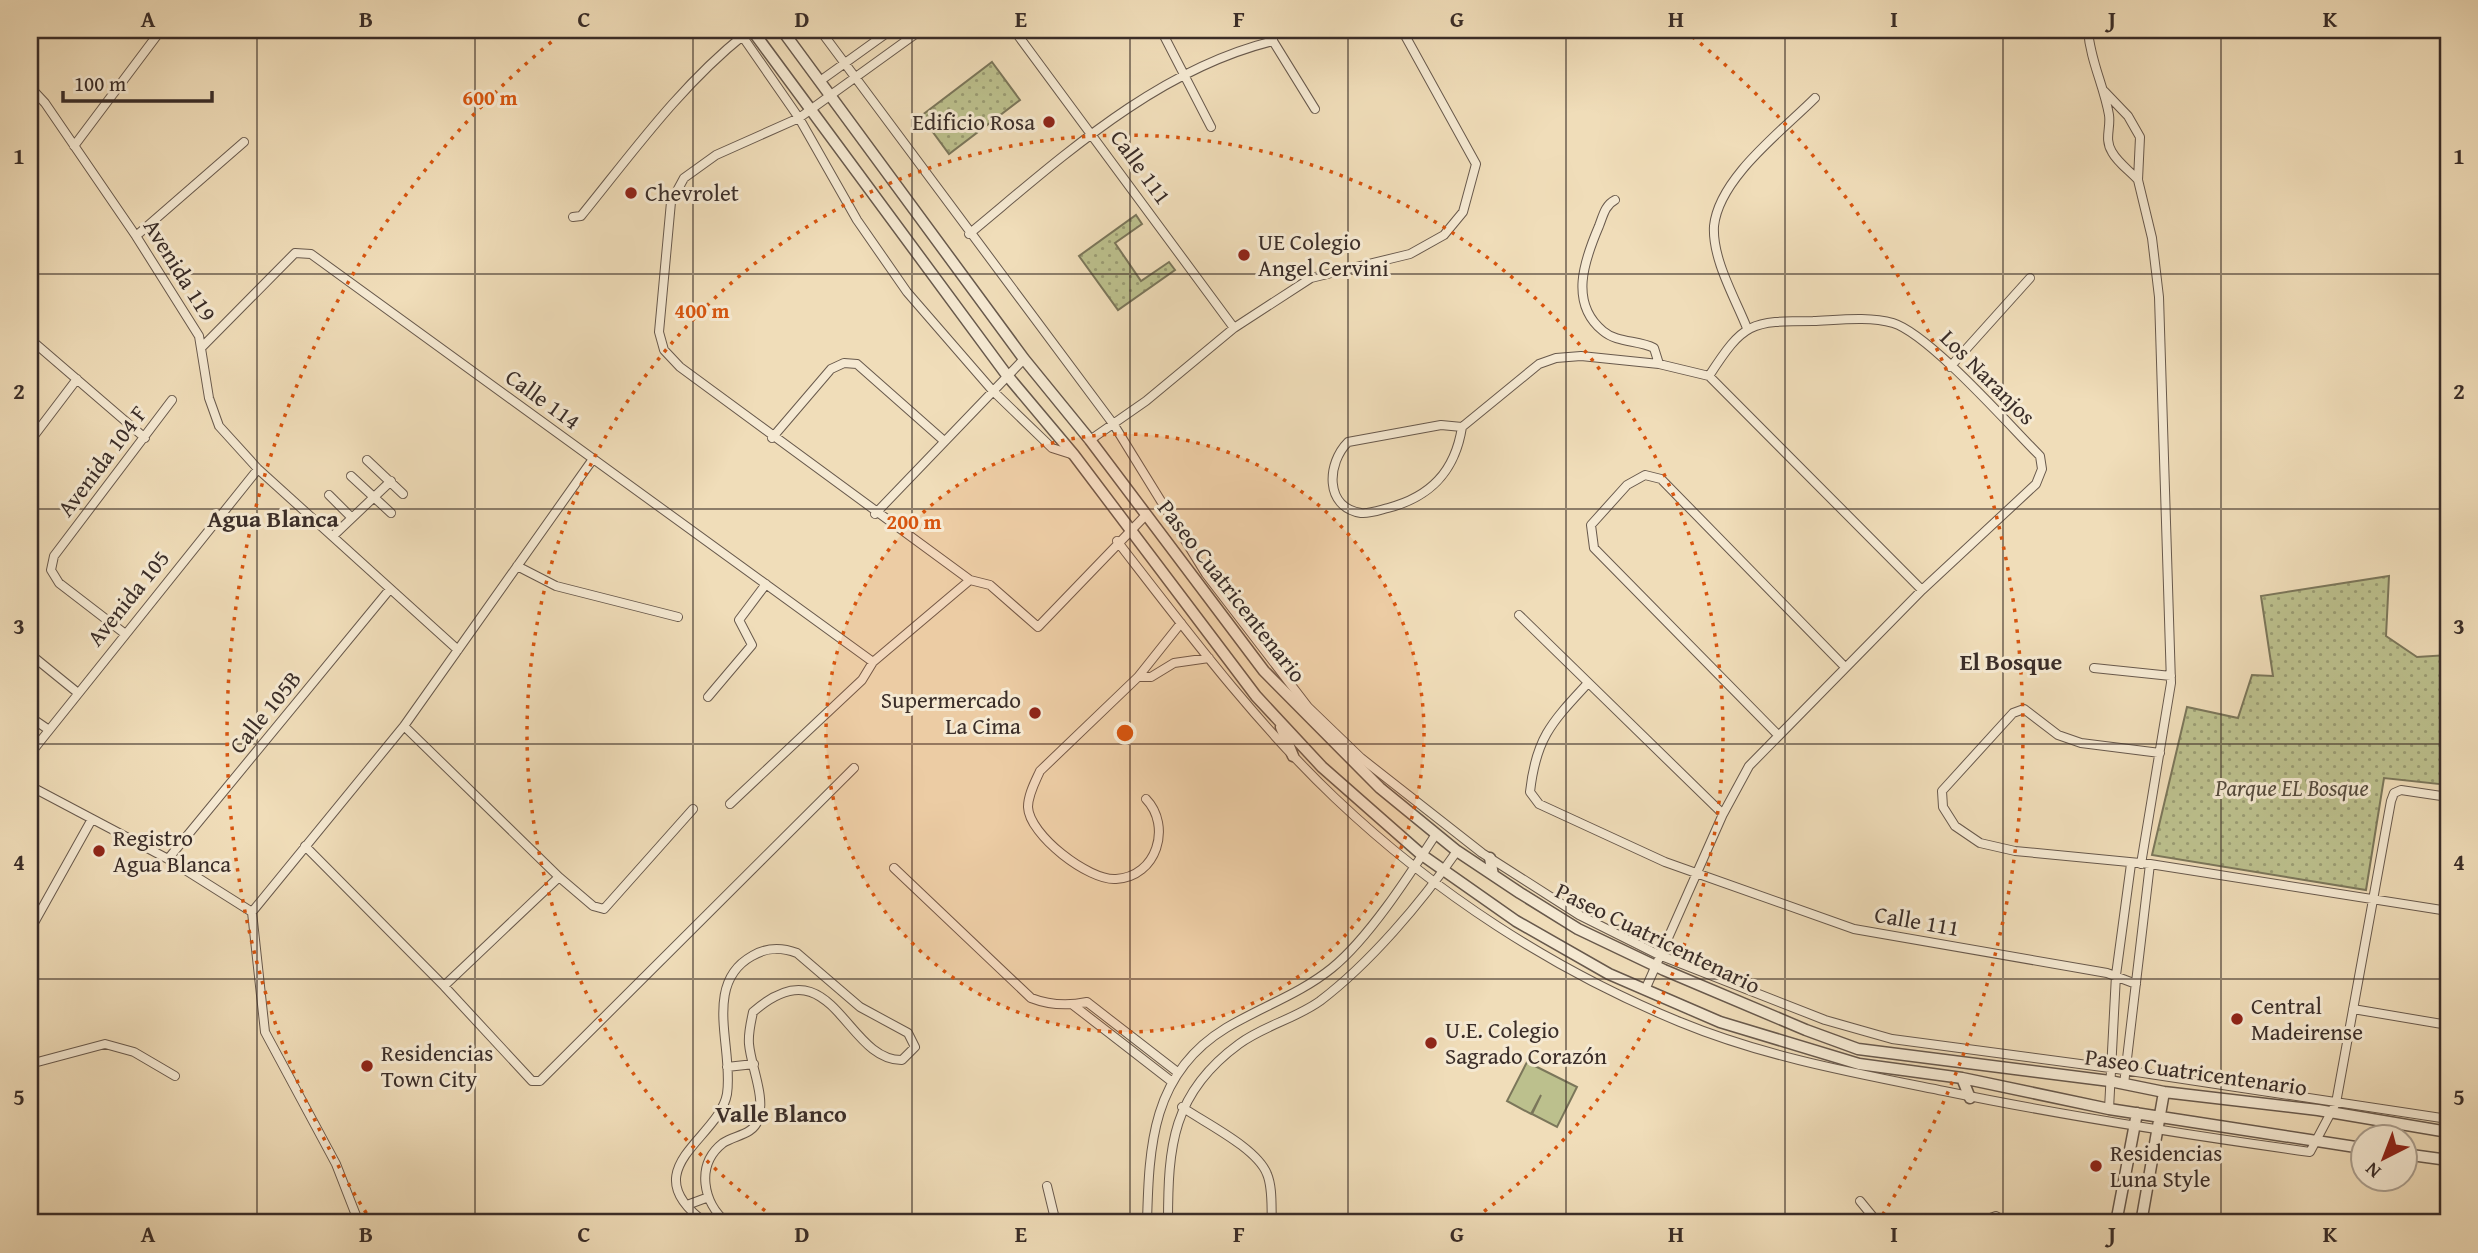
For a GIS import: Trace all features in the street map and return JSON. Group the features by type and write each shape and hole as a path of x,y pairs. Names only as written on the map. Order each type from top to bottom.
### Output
{"street":[{"path":"74,146 161,30"},
{"name":"Paseo Cuatricentenario","path":"782,30 1024,359 1090,440 1265,671 1313,723 1411,807 1579,915 1657,960 1806,1030 1858,1049 2110,1082 2164,1092 2448,1119"},
{"name":"Paseo Cuatricentenario","path":"820,30 969,234 1114,425 1206,574 1308,707 1457,852 1578,929 1803,1013 1892,1040 2125,1070 2448,1132"},
{"path":"820,81 891,30"},
{"path":"921,30 799,118 716,155 684,178 671,202 659,321 660,341 671,359 772,438 970,580 990,585 1038,627 1117,541 1145,516"},
{"name":"Calle 111","path":"1014,30 1234,328"},
{"path":"1161,30 1211,127"},
{"path":"1273,30 1273,41 1315,109"},
{"path":"1090,440 1114,425 1234,328 1311,278 1410,254 1444,235 1463,212 1476,164 1402,30"},
{"path":"2088,30 2094,64 2104,91 2109,119 2107,133 2112,152 2138,180"},
{"path":"573,217 581,216 655,121 746,31"},
{"name":"Paseo Cuatricentenario","path":"746,31 810,110 1006,374 1074,456 1256,696 1322,767 1444,871 1516,921 1609,975 1720,1022 1859,1064 1962,1078 2109,1109 2348,1146"},
{"name":"Paseo Cuatricentenario","path":"746,31 857,220 890,269 992,390 1052,448 1074,456"},
{"path":"969,234 1166,82 1235,50 1273,41"},
{"name":"Avenida 119","path":"30,87 136,236 199,336 209,398 219,426 258,469 457,650"},
{"path":"2104,91 2128,116 2140,137 2138,180 2152,238 2159,297 2171,676 2146,864 2124,1084"},
{"path":"1709,376 1727,348 1747,328 1718,253 1714,228 1720,203 1733,180 1815,98"},
{"path":"2109,119 2128,116"},
{"path":"136,236 244,142"},
{"path":"1615,200 1607,206 1582,272 1582,294 1588,316 1601,330 1610,337 1654,348 1659,364"},
{"name":"Calle 114","path":"202,347 295,253 303,252 337,272 873,662"},
{"path":"1950,367 2030,278"},
{"name":"Los Naranjos","path":"1747,328 1764,321 1859,320 1893,323 1925,341 2040,456 2042,468 2036,484 1922,590"},
{"path":"30,339 145,438"},
{"path":"1462,427 1441,425 1348,442 1339,450 1331,468 1332,483 1338,499 1349,509 1364,513 1397,505 1427,493 1452,457 1462,427 1539,364 1556,358 1581,356 1659,364 1709,376 1922,590 1749,766 1723,814 1645,990"},
{"path":"875,514 1006,374 1024,359"},
{"path":"772,438 831,369 844,363 856,364 943,440"},
{"path":"30,441 77,379"},
{"name":"Avenida 104 F","path":"124,633 60,583 51,570 54,556 172,400"},
{"path":"359,1223 336,1164 265,1032 252,912 404,726 593,459"},
{"path":"367,460 403,494"},
{"name":"Avenida 105","path":"30,754 124,633 258,469"},
{"path":"1778,735 1594,548 1591,525 1627,485 1645,475 1661,479 1845,667"},
{"path":"351,476 391,513"},
{"path":"332,536 391,481"},
{"path":"329,495 352,518"},
{"path":"1117,541 1209,658 1293,756 1338,801 1435,881 1539,954 1589,981 1683,1024 1787,1058 1970,1098 2310,1152 2334,1108 2394,793 2401,790 2448,797"},
{"path":"517,566 556,586 678,617"},
{"path":"730,804 862,680 873,662 970,580"},
{"path":"708,697 752,645 739,620 766,584"},
{"name":"Calle 105B","path":"168,859 390,589"},
{"path":"1519,615 1723,814"},
{"path":"1146,799 1154,808 1161,824 1160,844 1138,872 1116,880 1090,874 1065,857 1034,825 1028,808 1033,784 1040,771 1138,677 1181,624"},
{"path":"30,654 78,693"},
{"path":"1138,677 1151,677 1174,663 1209,658"},
{"path":"2094,668 2171,676"},
{"name":"Calle 111","path":"1588,682 1550,724 1532,772 1530,792 1539,804 1665,862 1854,929 2116,975 2136,984"},
{"path":"1308,707 1313,723"},
{"path":"2160,753 2081,743 2058,735 2024,709 2012,713 1942,790 1943,807 1955,826 1980,843 2015,851 2146,864 2448,911"},
{"path":"30,718 49,730"},
{"path":"1279,721 1293,756"},
{"path":"404,726 559,877 593,906 604,909 693,809"},
{"path":"305,846 444,986 533,1081 540,1081 854,768"},
{"path":"30,786 168,859 252,912"},
{"path":"30,930 92,819"},
{"path":"1147,1223 1148,1175 1154,1131 1176,1071 1200,1046 1226,1028 1303,989 1334,967 1365,931 1436,834"},
{"path":"1168,1223 1168,1176 1182,1107 1202,1078 1240,1043 1317,1003 1350,977 1444,871 1457,852"},
{"path":"1490,858 1493,875"},
{"path":"2109,1109 2116,975 2131,864"},
{"path":"894,868 1031,998 1042,1002 1073,1005 1087,1002 1095,1006 1176,1071"},
{"path":"444,986 559,877"},
{"path":"706,1223 687,1205 678,1182 680,1163 723,1106 727,1067 725,989 738,964 763,950 775,948 797,953 844,995 902,1029 915,1041 909,1056 902,1060 885,1058 855,1032 825,999 802,992 780,993 753,1012 749,1044 754,1064 758,1119 752,1129 723,1143 712,1156 705,1177 706,1198 727,1223"},
{"path":"1073,1005 1171,1081"},
{"path":"2353,1009 2448,1025"},
{"path":"30,1064 105,1044 134,1052 175,1076"},
{"path":"727,1067 754,1064"},
{"path":"1962,1078 1970,1098"},
{"path":"2141,1223 2164,1092"},
{"path":"1182,1107 1256,1158 1269,1177 1272,1223"},
{"path":"2116,1223 2137,1113"},
{"path":"2418,1156 2448,1160"},
{"path":"1047,1186 1056,1223"},
{"path":"687,1205 706,1198"},
{"path":"1860,1201 1878,1223"},
{"path":"1977,1223 1996,1216 2004,1222 2022,1220"}],"green space":[{"path":"992,62 1020,100 949,154 921,116"},
{"path":"1136,215 1142,224 1115,243 1141,281 1169,262 1175,270 1118,310 1079,256"},
{"name":"Parque EL Bosque","path":"2389,576 2386,636 2417,657 2448,655 2448,785 2384,778 2366,890 2152,855 2187,707 2238,718 2252,675 2273,676 2261,596"},
{"path":"1527,1062 1577,1087 1557,1127 1532,1114 1541,1095 1531,1114 1507,1101"}],"place":[{"name":"Edificio Rosa","path":"1049,122"},
{"name":"Chevrolet","path":"631,193"},
{"name":"UE Colegio Angel Cervini","path":"1244,255"},
{"name":"Supermercado La Cima","path":"1035,713"},
{"name":"Registro Agua Blanca","path":"99,851"},
{"name":"Central Madeirense","path":"2237,1019"},
{"name":"U.E. Colegio Sagrado Corazón","path":"1431,1043"},
{"name":"Residencias Town City","path":"367,1066"},
{"name":"Residencias Luna Style","path":"2096,1166"}],"district":[{"name":"Agua Blanca","path":"273,519"},
{"name":"El Bosque","path":"2011,662"},
{"name":"Valle Blanco","path":"781,1114"}]}
